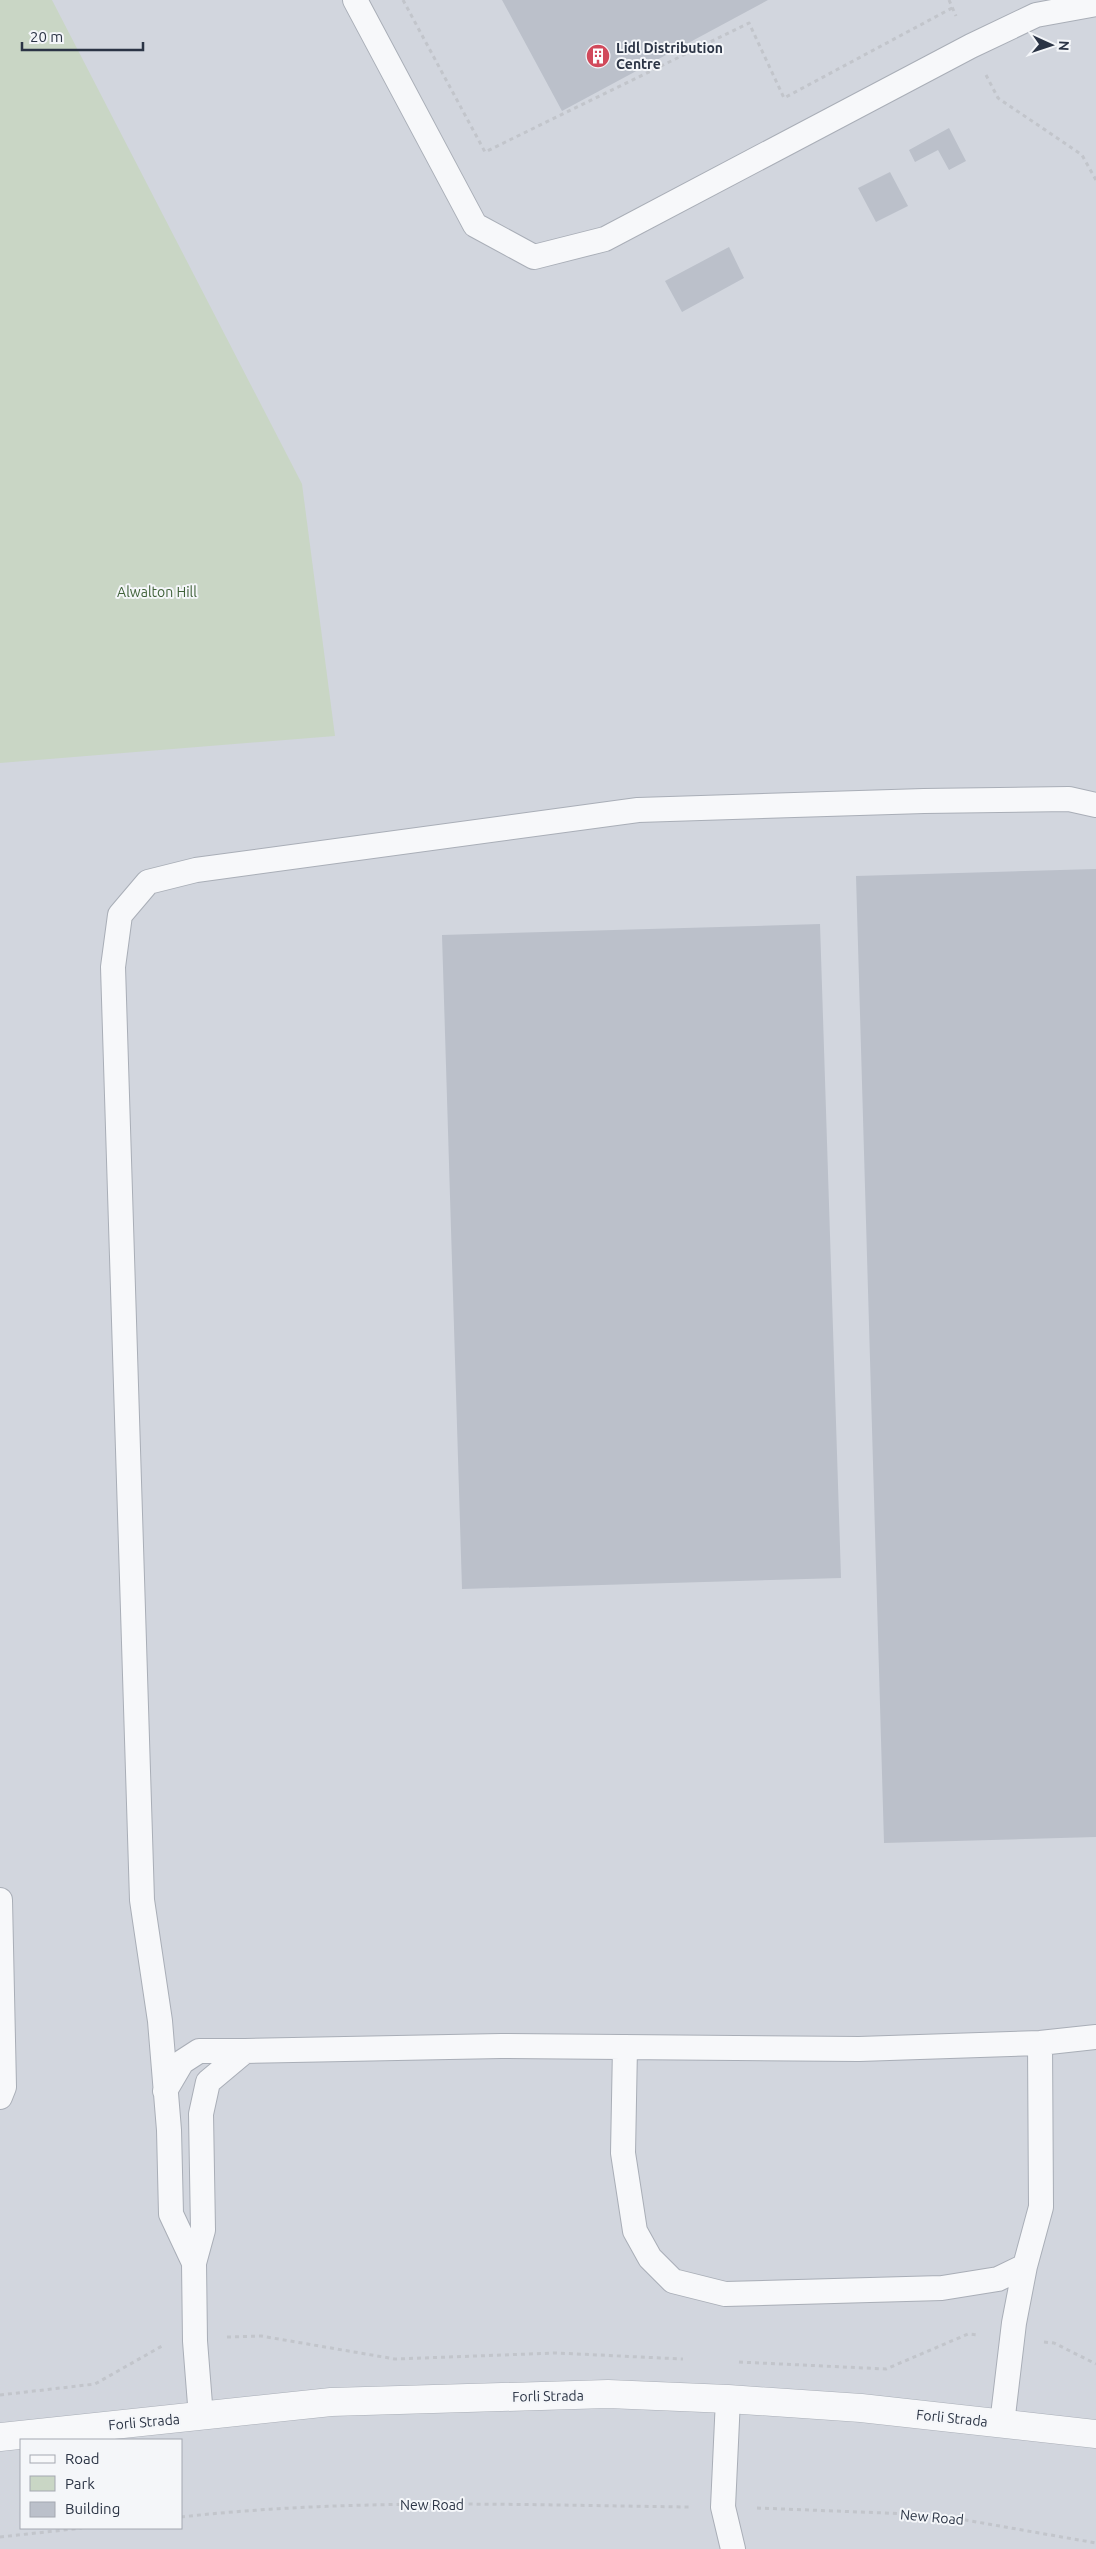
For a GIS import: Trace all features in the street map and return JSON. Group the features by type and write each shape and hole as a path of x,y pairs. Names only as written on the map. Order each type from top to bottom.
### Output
{"street":[{"name":"Forli Strada","path":"0,2437 332,2402 608,2394 728,2399 861,2408 1096,2434"}],"lane":[{"path":"355,0 475,225 534,257 606,239 971,46 1036,15 1096,4"},
{"path":"194,2263 171,2214 170,2130 160,2021 142,1900 113,967 120,916 148,882 196,870 638,810 1069,799 1096,805"},
{"path":"0,1900 4,2087 0,2098"},
{"path":"166,2091 182,2062 199,2051 501,2046 859,2049 1040,2043 1096,2037"},
{"path":"1002,2424 1014,2324 1025,2266 1041,2207 1040,2043"},
{"path":"625,2047 623,2153 635,2231 650,2258 673,2280 725,2294 942,2288 998,2279 1025,2266"},
{"path":"201,2417 195,2341 194,2263 203,2230 201,2114 208,2082 245,2051"},
{"path":"728,2399 723,2508 733,2549"}],"path":[{"path":"403,0 485,152 749,23 784,98 952,8"},
{"path":"949,0 998,98 1082,155 1096,180"},
{"path":"730,2361 886,2369 968,2334"},
{"path":"223,2337 261,2336 395,2359 556,2353 690,2360"},
{"path":"1054,2343 1096,2364"},
{"path":"0,2394 95,2384 166,2344"},
{"name":"New Road","path":"182,2517 244,2510 410,2504 684,2507"},
{"name":"New Road","path":"765,2508 937,2515 1096,2543"},
{"path":"0,2537 73,2529"}],"shaded area":[{"path":"0,0 1096,0 1096,2549 0,2549"}],"green space":[{"name":"Alwalton Hill","path":"0,0 52,0 302,484 335,736 0,763"}],"building":[{"name":"Lidl Distribution Centre","path":"502,0 768,0 562,111"},
{"path":"949,128 966,161 949,170 938,150 915,162 909,150"},
{"path":"890,172 908,206 876,222 858,188"},
{"path":"729,247 744,278 682,312 665,281"},
{"path":"1096,869 1096,1837 884,1843 856,876"},
{"path":"820,924 841,1578 462,1589 442,935"}],"place":[{"name":"Lidl Distribution Centre","path":"598,56"}]}
